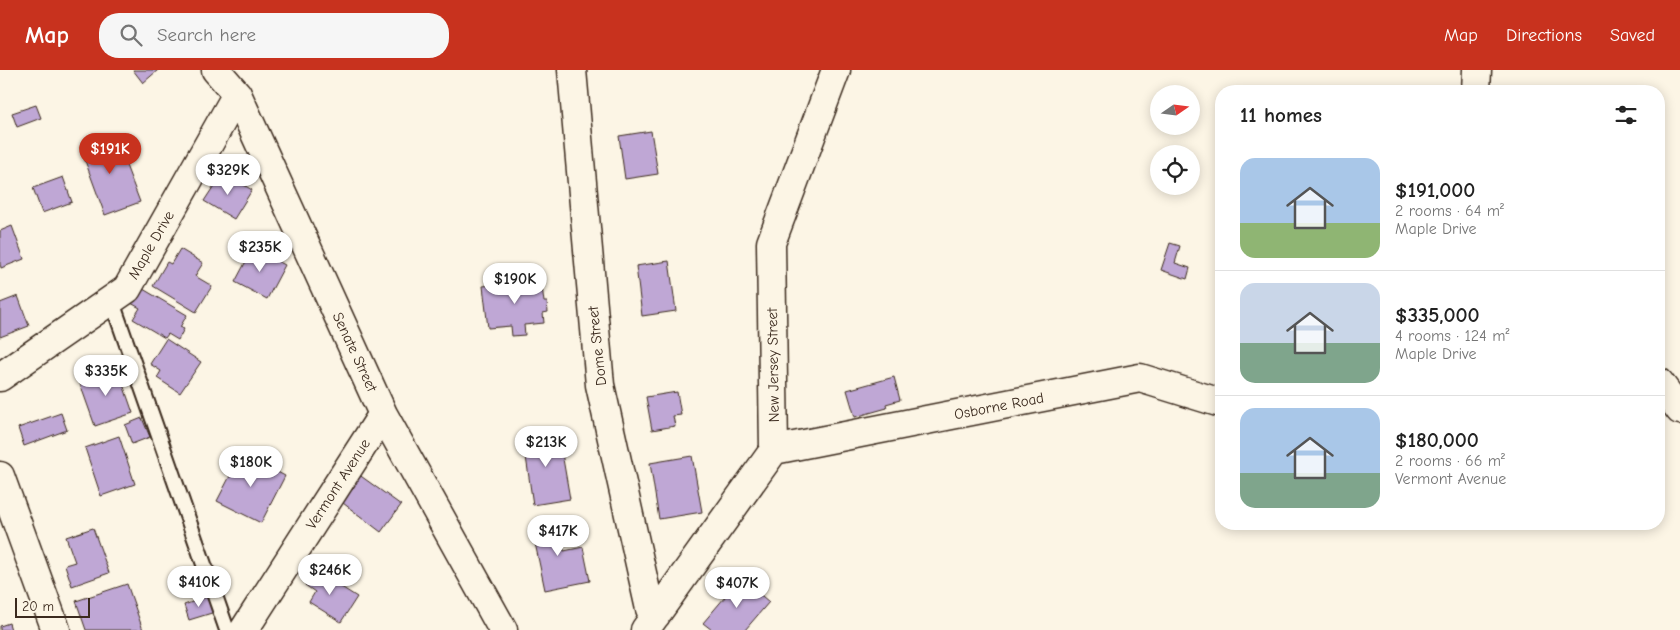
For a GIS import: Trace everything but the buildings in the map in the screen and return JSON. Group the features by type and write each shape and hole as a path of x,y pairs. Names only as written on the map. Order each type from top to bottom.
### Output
{"street":[{"name":"Senate Street","path":"216,70 237,94 384,414 503,630"},
{"name":"Dome Street","path":"572,70 600,385 650,609 651,622"},
{"name":"New Jersey Street","path":"774,450 771,243 836,70"},
{"path":"1476,70 1476,85"},
{"name":"Maple Drive","path":"0,376 127,289 237,94"},
{"name":"Osborne Road","path":"774,450 1140,378 1215,401"},
{"path":"1665,390 1680,410"},
{"name":"Vermont Avenue","path":"244,630 384,414"},
{"path":"651,622 774,450"},
{"path":"0,476 56,630"}],"lane":[{"path":"112,299 227,630"}]}
